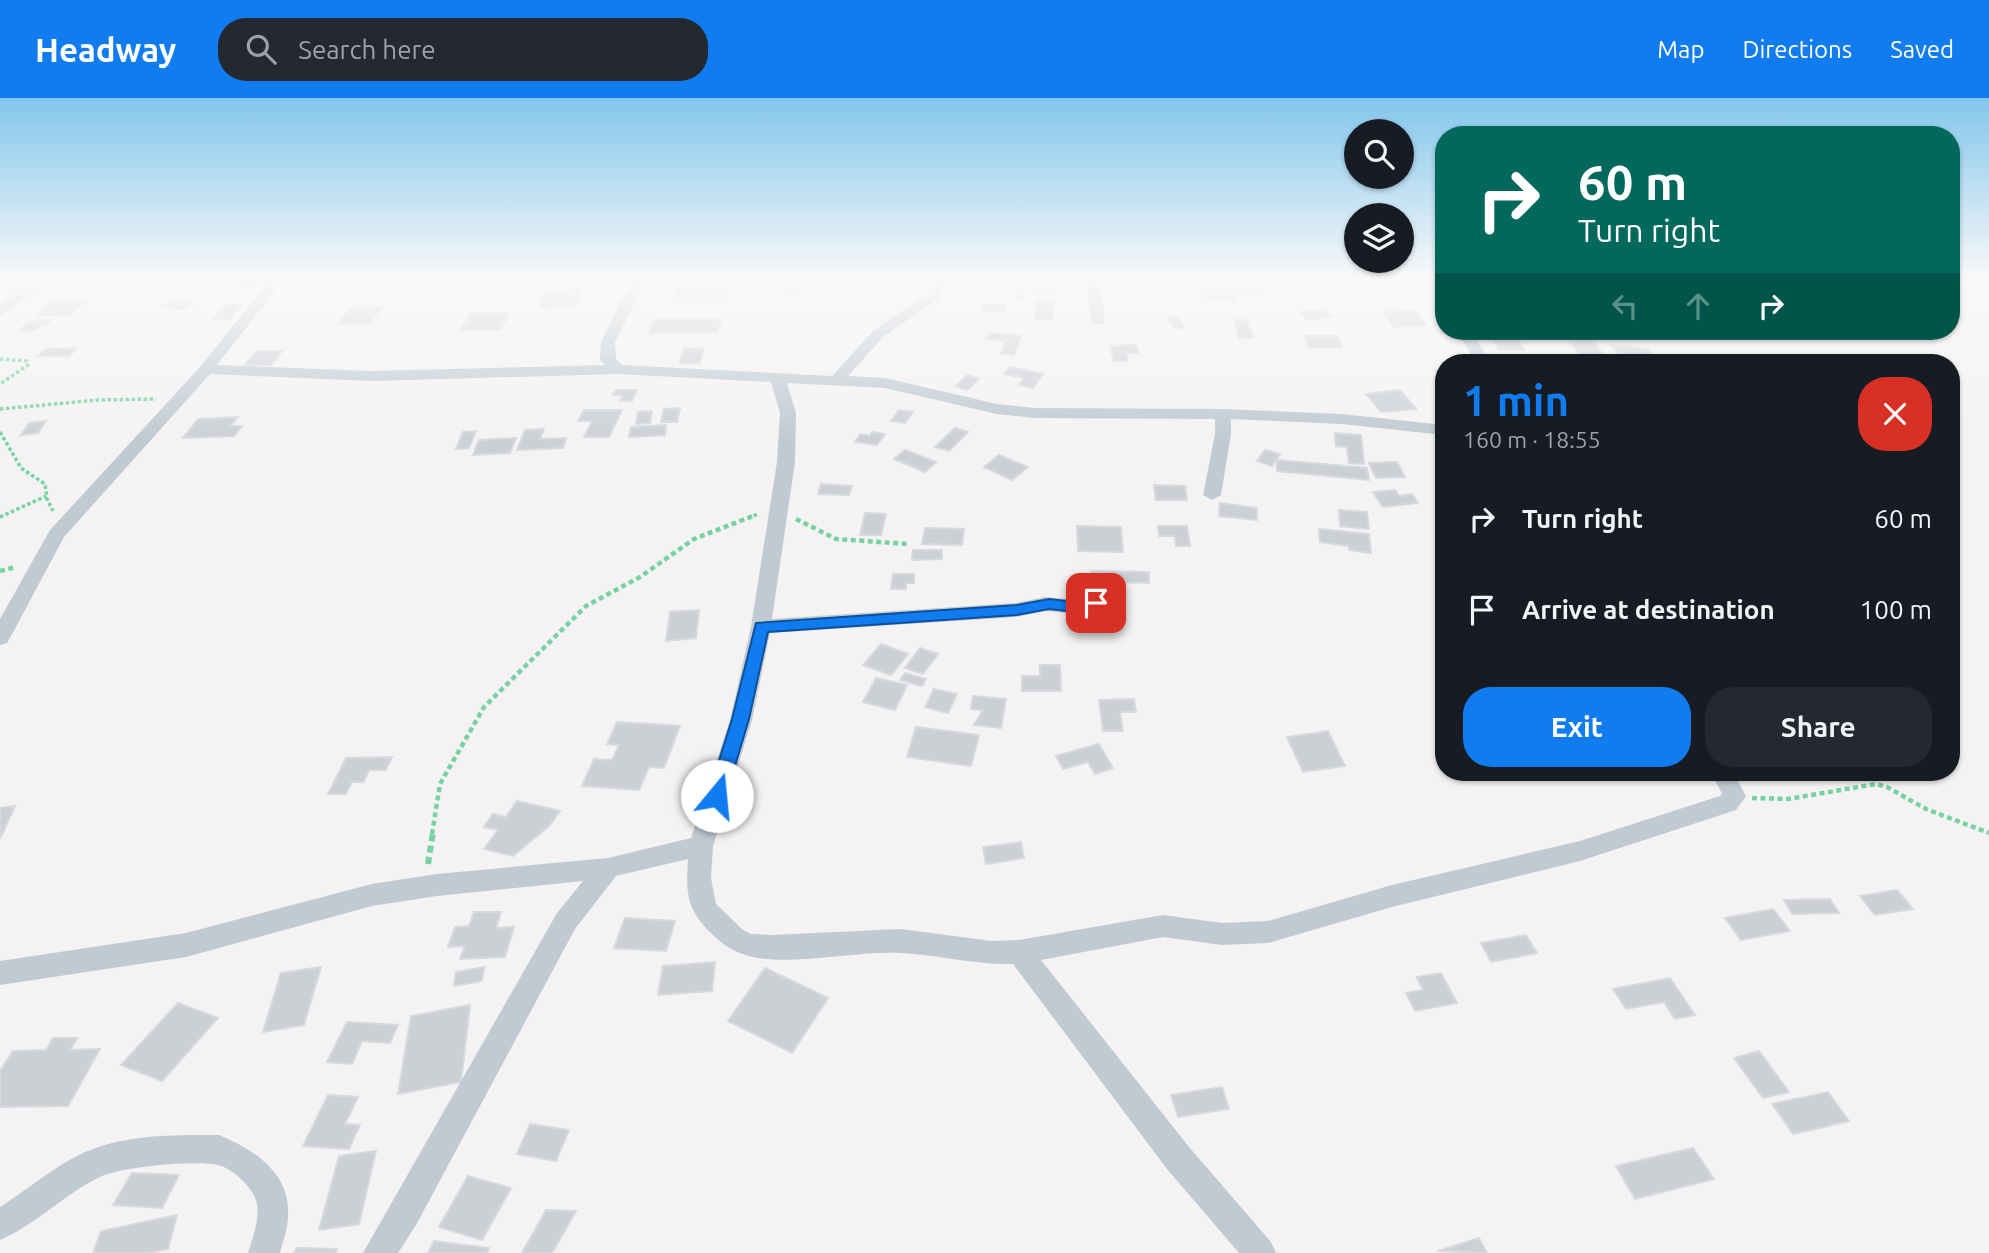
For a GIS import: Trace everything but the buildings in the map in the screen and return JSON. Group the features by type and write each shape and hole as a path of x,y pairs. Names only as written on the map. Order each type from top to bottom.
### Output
{"street":[{"path":"0,638 48,544 206,369 236,332"},
{"path":"613,332 608,342 608,360 618,369"},
{"path":"836,380 860,351 881,332"},
{"path":"206,369 382,376 618,369 892,384 1019,411 1342,419 1435,429"},
{"path":"778,378 788,413 786,462 761,627 741,719 701,846 700,895 705,910 734,938 749,945 772,947 900,941 992,953 1019,952 1163,926 1222,933 1268,932 1392,896 1580,851 1728,803 1734,796 1726,781"},
{"path":"1212,495 1221,445 1223,414"},
{"path":"761,627 1017,610 1049,604 1076,607 1096,603"},
{"path":"0,973 186,945 372,895 425,886 608,868 701,846"},
{"path":"379,1253 405,1214 566,921 608,868"},
{"path":"1019,952 1178,1158 1260,1253"},
{"path":"0,1224 23,1212 69,1178 104,1160 192,1150 219,1150 234,1155 264,1181 274,1213 264,1253"}],"path":[{"path":"0,359 27,362 28,365 0,384"},
{"path":"0,409 98,400 179,398"},
{"path":"0,432 10,456 29,478 45,484 46,496 62,527"},
{"path":"0,517 46,496"},
{"path":"425,886 440,785 484,707 586,606 640,577 694,539 779,503 793,517 827,538 841,542 908,544"},
{"path":"1734,796 1779,800 1876,784 1887,787 1926,809 1989,833"}],"route":[{"path":"717,796 741,719 761,627 1017,610 1049,604 1076,607 1096,603"}]}
